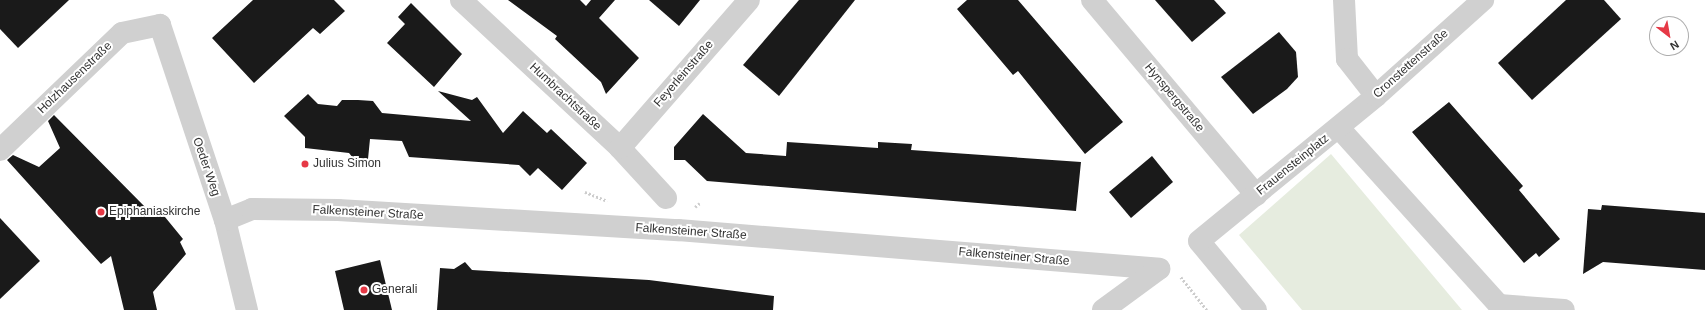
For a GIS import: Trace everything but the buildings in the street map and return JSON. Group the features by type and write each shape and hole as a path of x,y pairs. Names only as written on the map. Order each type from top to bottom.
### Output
{"street":[{"name":"Humbrachtstraße","path":"461,0 620,148 666,198"},
{"name":"Feyerleinstraße","path":"620,148 749,0"},
{"name":"Hynspergstraße","path":"1092,0 1256,195"},
{"path":"1344,0 1346,59 1376,96"},
{"name":"Cronstettenstraße","path":"1339,128 1482,0"},
{"name":"Holzhausenstraße","path":"0,150 122,33 160,25"},
{"name":"Oeder Weg","path":"160,25 225,220 247,310"},
{"name":"Frauensteinplatz","path":"1256,310 1199,241 1339,128 1497,308"},
{"name":"Falkensteiner Straße","path":"225,220 252,209 346,211 678,230 1169,271"},
{"path":"1103,310 1169,271"},
{"path":"1497,308 1564,310"}],"path":[{"path":"1169,271 1207,310"}],"shaded area":[{"path":"1331,154 1462,310 1302,310 1239,235"}],"place":[{"name":"Julius Simon","path":"305,164"},
{"name":"Epiphaniaskirche","path":"101,212"},
{"name":"Generali","path":"364,290"}]}
